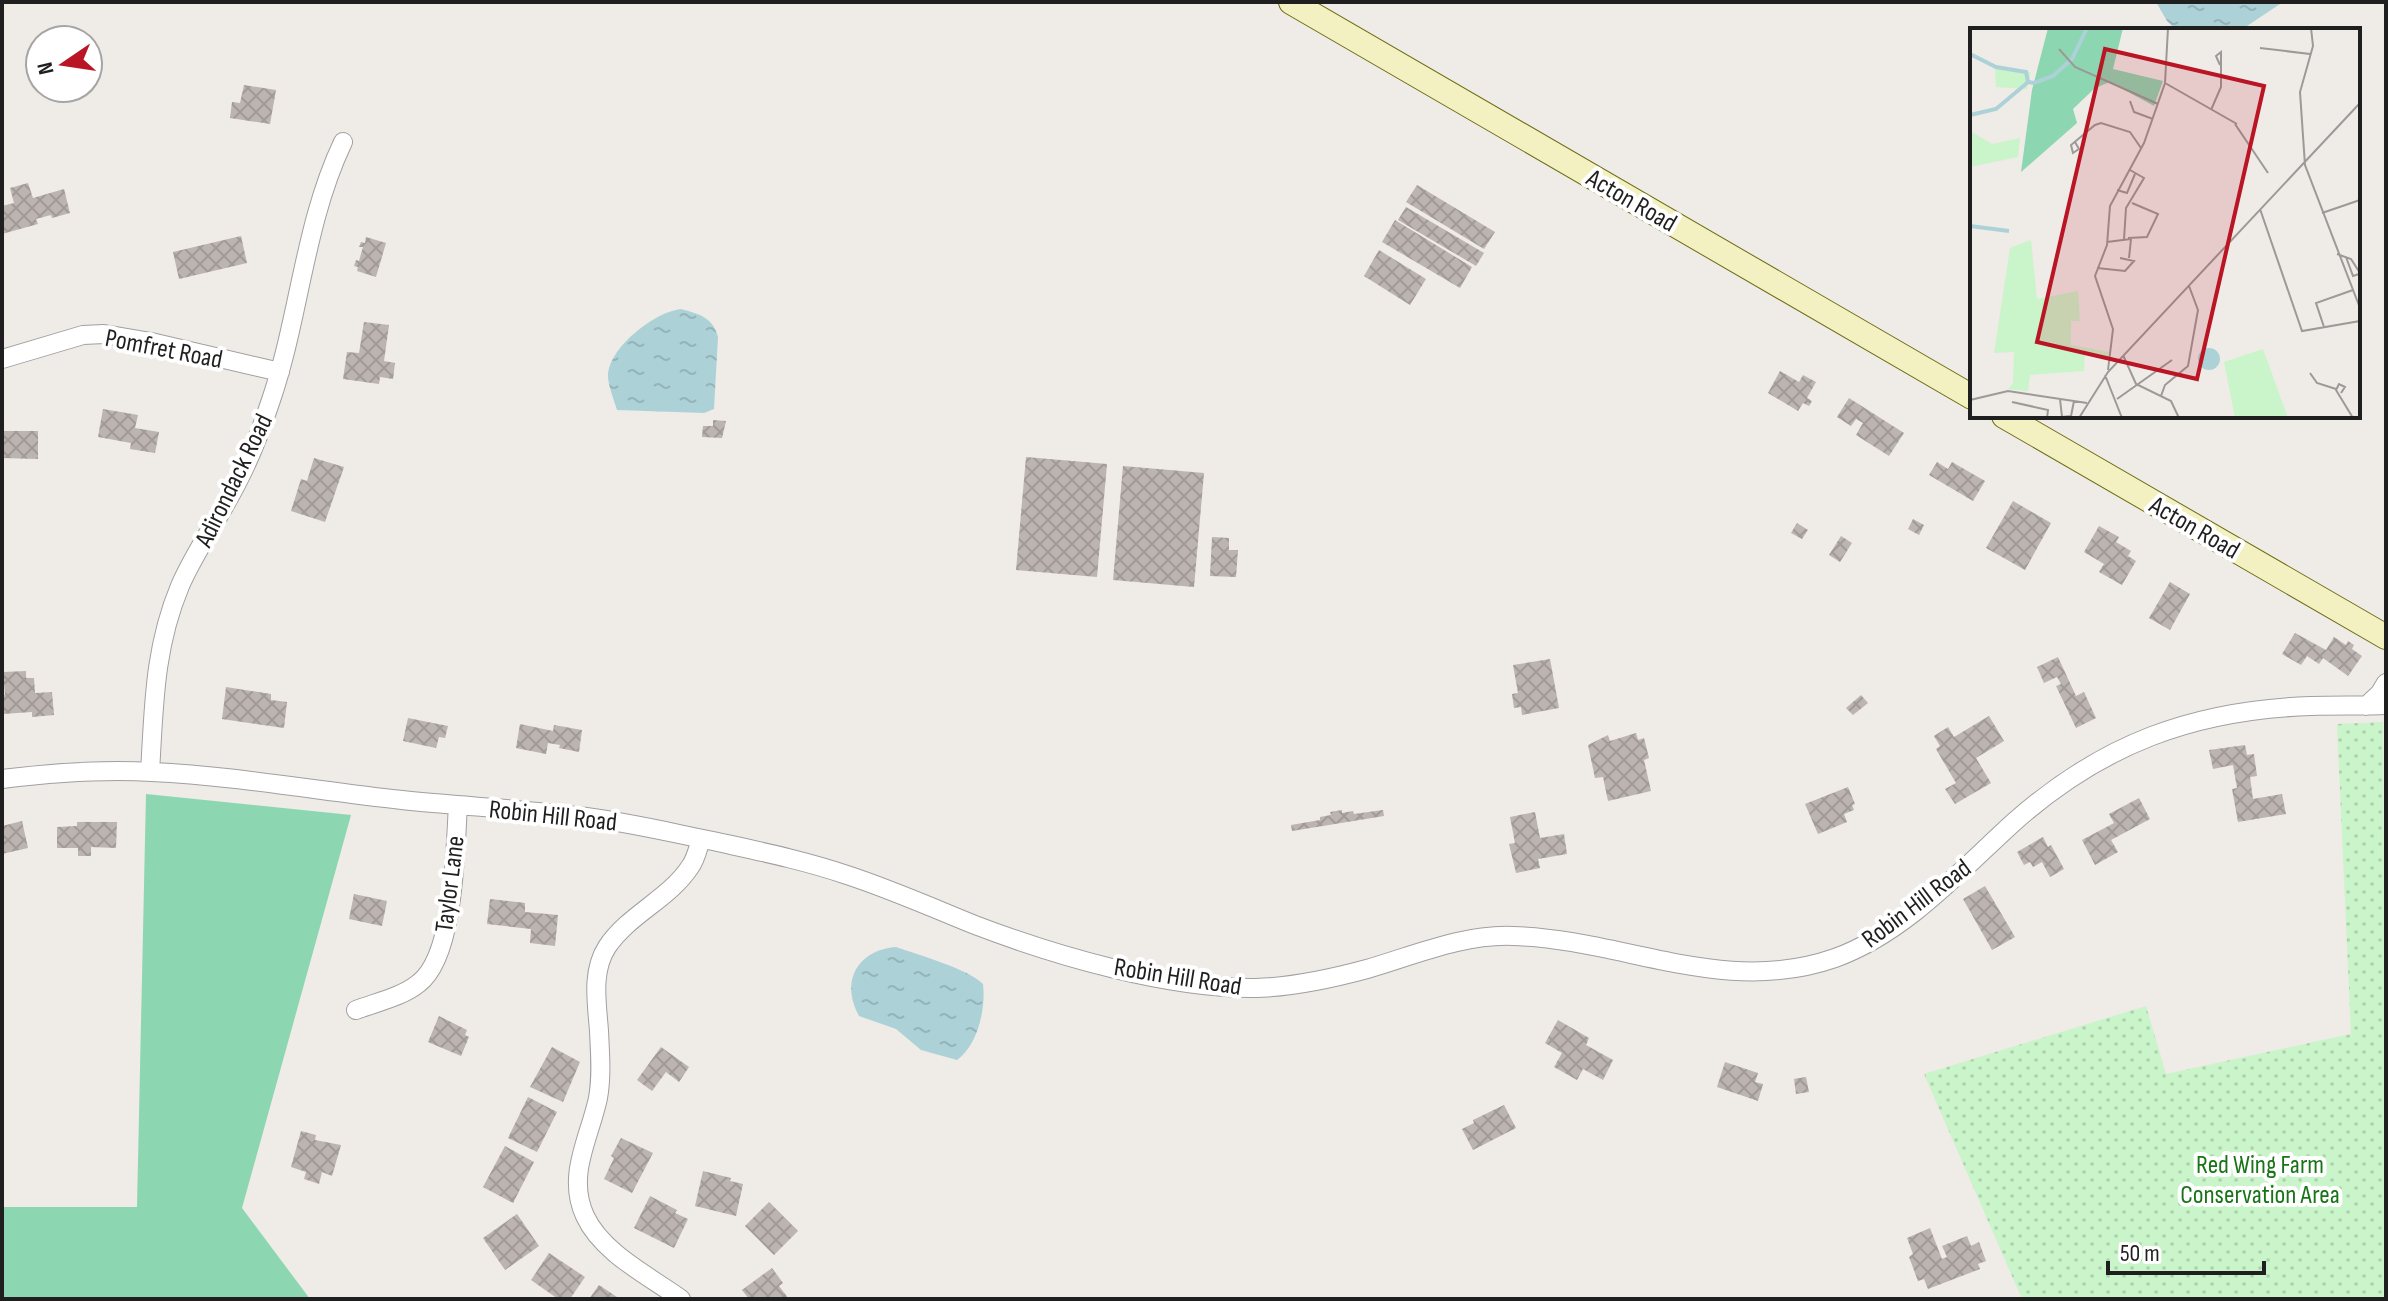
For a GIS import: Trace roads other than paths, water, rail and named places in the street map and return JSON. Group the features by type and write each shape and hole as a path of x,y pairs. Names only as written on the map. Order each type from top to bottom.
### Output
{"main road":[{"name":"Acton Road","path":"1291,2 1970,396"},
{"name":"Acton Road","path":"2007,418 2386,637"}],"street":[{"name":"Adirondack Road","path":"150,772 157,660 171,610 181,585 250,457 280,372 312,229 330,169 343,142"},
{"name":"Pomfret Road","path":"2,359 83,335 104,334 280,372"},
{"path":"2366,706 2386,683"},
{"name":"Robin Hill Road","path":"2,779 54,774 150,772 580,816 701,839 848,875 982,928 1064,954 1203,985 1255,988 1308,983 1449,944 1512,936 1571,942 1677,965 1729,971 1799,968 1843,955 1889,929 1946,885 2045,797 2125,745 2215,716 2301,706 2386,705"},
{"name":"Taylor Lane","path":"356,1010 417,985 432,967 447,922 453,887 458,805"},
{"path":"681,1299 618,1254 595,1232 580,1202 578,1184 579,1163 600,1081 596,986 600,961 614,937 690,868 701,839"}],"water":[{"path":"2156,2 2283,2 2244,28 2174,28"},
{"path":"681,309 709,321 716,330 714,409 704,413 617,410 608,373 617,352 648,323"},
{"path":"896,947 955,968 983,984 979,1025 970,1045 957,1060 921,1050 896,1029 859,1016 851,991 856,970 871,954"}],"park label":[{"name":"Red Wing Farm Conservation Area","path":"2260,1179"}]}
